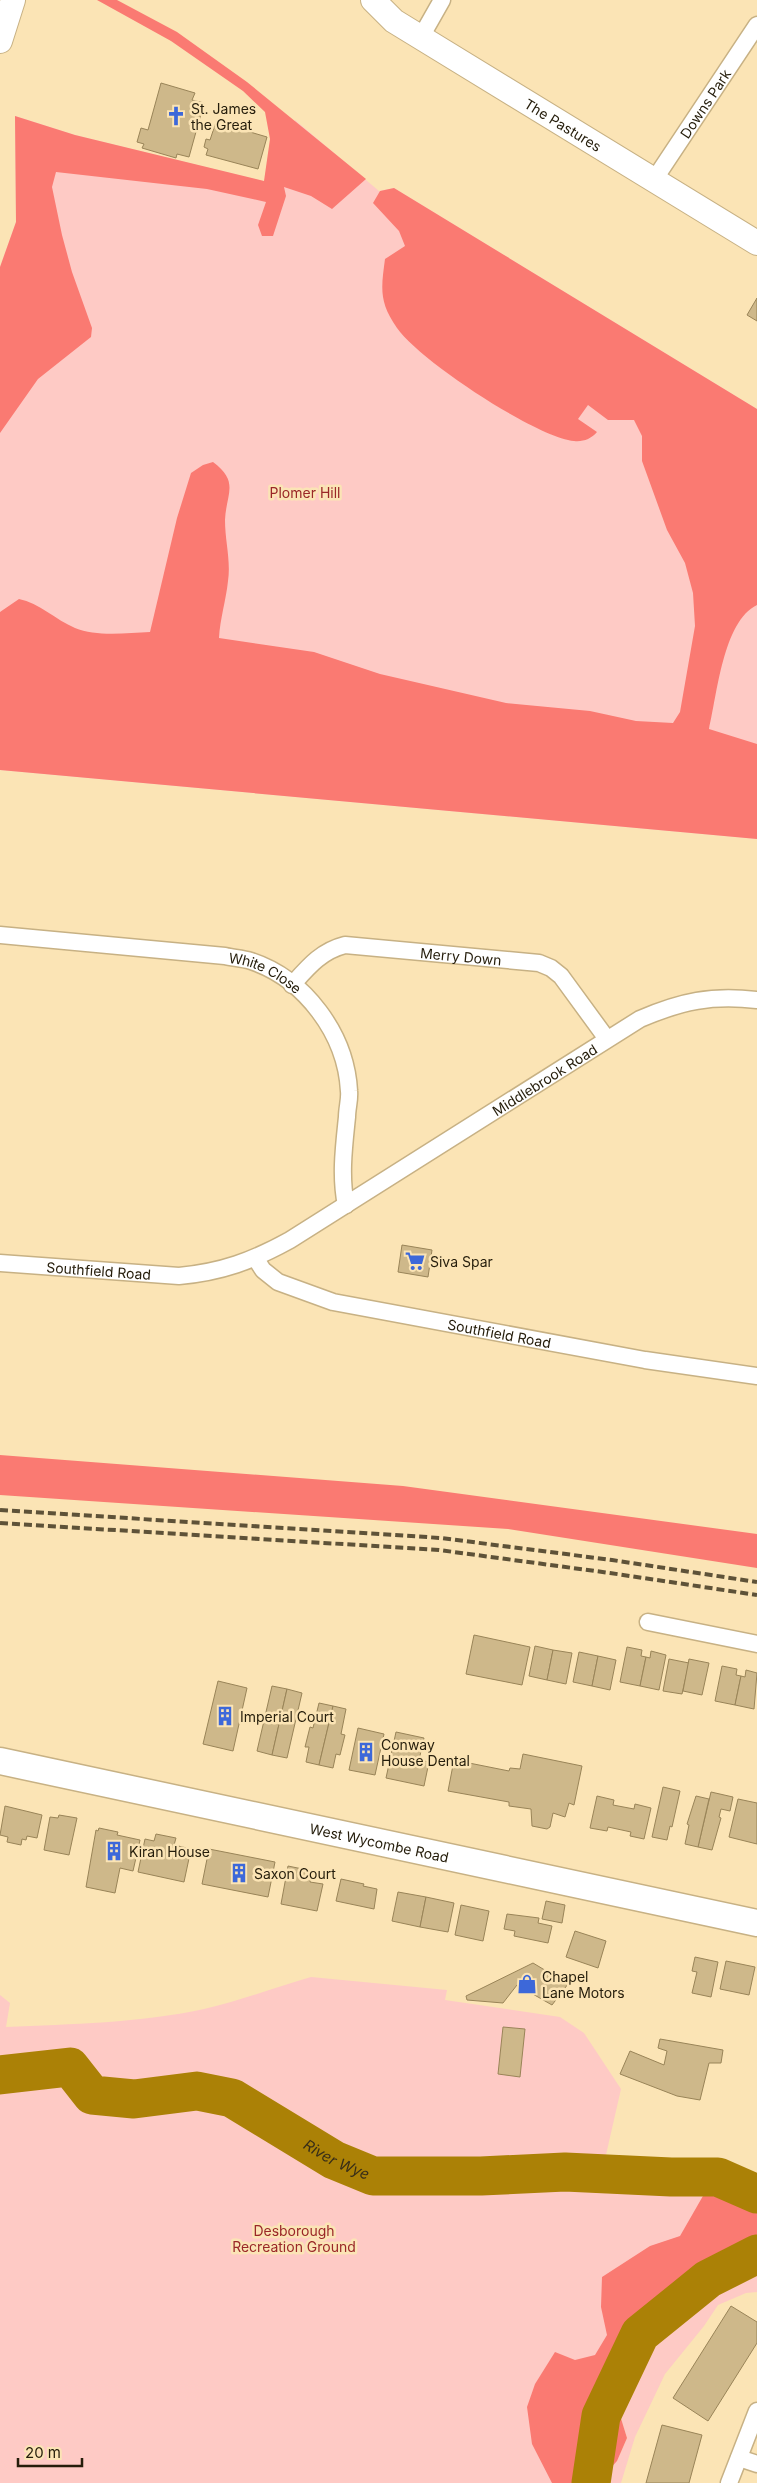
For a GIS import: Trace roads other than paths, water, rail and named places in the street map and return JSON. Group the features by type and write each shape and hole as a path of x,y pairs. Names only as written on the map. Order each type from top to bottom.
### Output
{"main road":[{"name":"West Wycombe Road","path":"0,1761 757,1924"}],"street":[{"path":"0,41 12,0"},
{"name":"The Pastures","path":"373,0 394,21 757,243"},
{"path":"421,37 442,0"},
{"name":"Downs Park","path":"654,180 757,26"},
{"name":"White Close","path":"0,935 224,956 250,961 274,971 292,985 313,1003 327,1022 337,1042 346,1068 350,1092 342,1174 346,1205"},
{"name":"Merry Down","path":"292,985 320,956 332,949 345,946 539,963 552,968 561,976 607,1039"},
{"name":"Middlebrook Road","path":"346,1205 640,1019 671,1005 708,998 757,1000"},
{"name":"Southfield Road","path":"0,1264 178,1276 205,1274 256,1259 346,1205"},
{"name":"Southfield Road","path":"256,1259 263,1270 278,1282 333,1302 645,1360 757,1376"},
{"path":"648,1622 757,1644"},
{"path":"729,2483 757,2412"},
{"path":"739,2458 757,2464"}],"waterway":[{"name":"River Wye","path":"0,2075 70,2067 92,2095 134,2099 197,2091 232,2098 334,2160 373,2176 481,2176 565,2172 671,2177 718,2177 757,2194"},
{"path":"591,2483 601,2416 640,2334 708,2279 757,2254"}],"railway":[{"path":"0,1510 441,1538 612,1560 757,1582"},
{"path":"0,1523 439,1550 757,1595"}],"place":[{"name":"St. James the Great","path":"176,116"},
{"name":"Siva Spar","path":"415,1261"},
{"name":"Imperial Court","path":"225,1716"},
{"name":"Conway House Dental","path":"366,1752"},
{"name":"Kiran House","path":"114,1851"},
{"name":"Saxon Court","path":"239,1873"},
{"name":"Chapel Lane Motors","path":"527,1984"}],"park label":[{"name":"Plomer Hill","path":"305,492"},
{"name":"Desborough Recreation Ground","path":"294,2238"}]}
